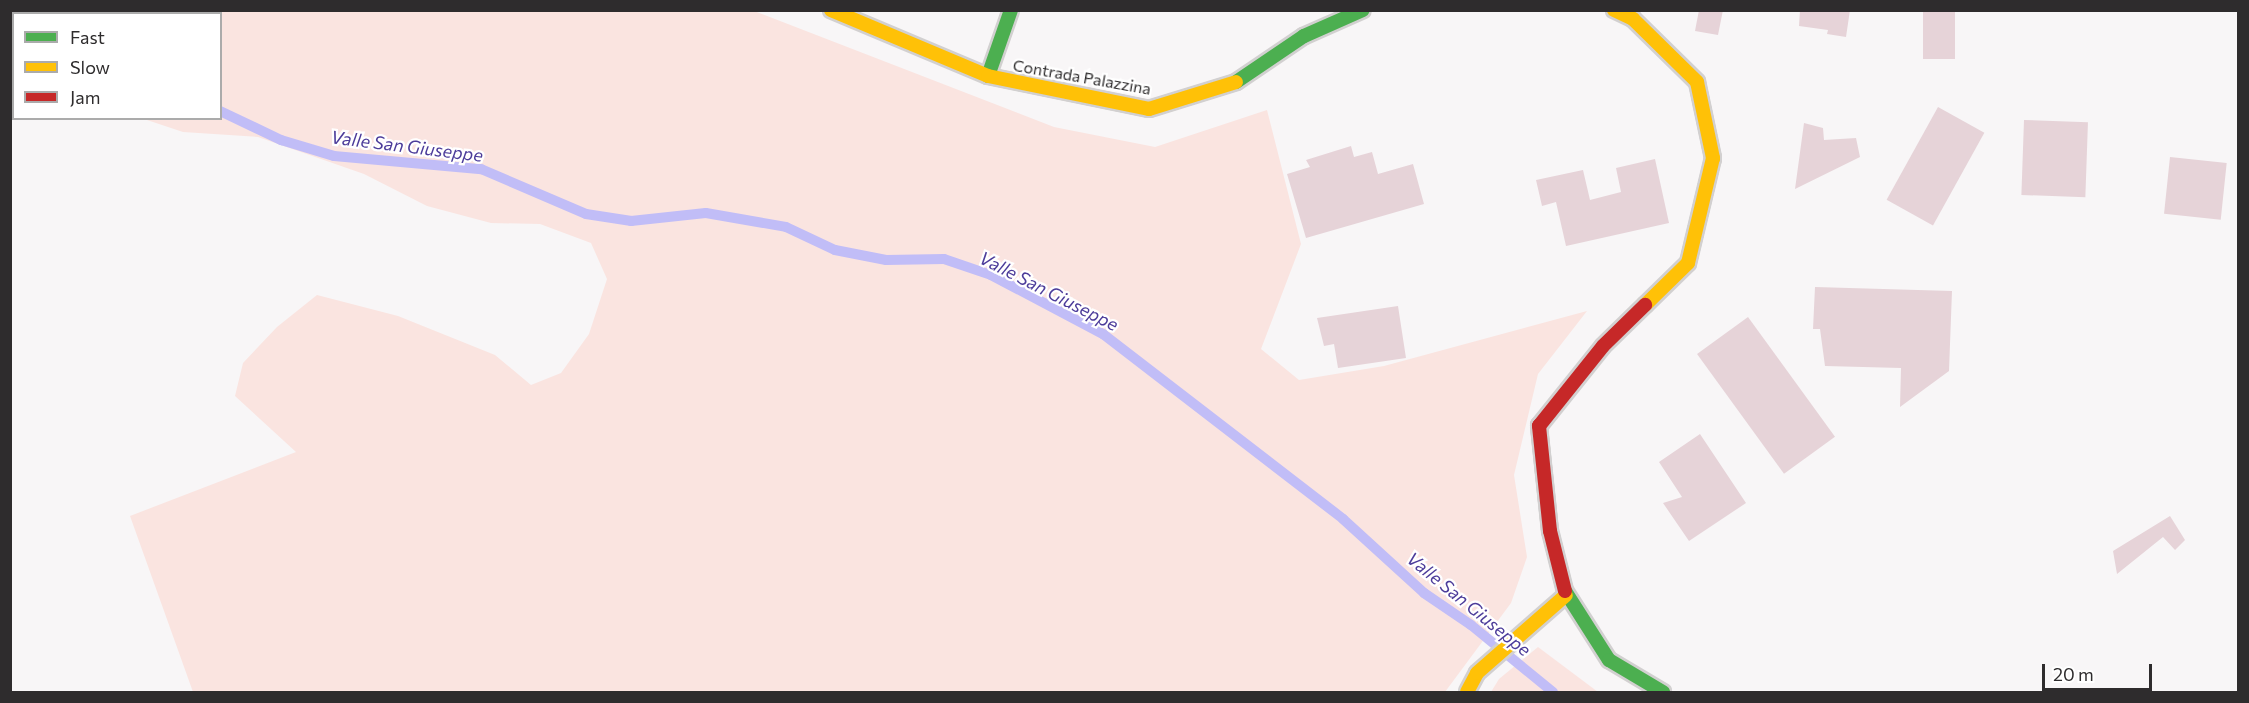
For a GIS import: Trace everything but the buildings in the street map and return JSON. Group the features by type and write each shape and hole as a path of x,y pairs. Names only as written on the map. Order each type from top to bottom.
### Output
{"street":[{"name":"Contrada Palazzina","path":"831,10 988,76 1149,110 1228,87 1304,36 1363,10"},
{"name":"Contrada Palazzina","path":"988,76 1011,10"},
{"path":"1614,10 1634,19 1697,82 1713,158 1688,264 1603,346 1539,426 1550,531 1566,595 1609,660 1663,693"},
{"path":"1467,693 1477,673 1566,595"}],"shaded area":[{"path":"11,11 754,11 1054,127 1155,147 1267,110 1301,244 1261,349 1299,380 1384,366 1587,311 1538,374 1514,475 1527,557 1511,603 1445,692 193,692 130,516 296,452 235,396 243,363 277,327 317,295 398,316 495,355 531,385 561,373 589,334 607,279 591,243 540,224 491,223 427,206 364,174 258,137 183,132 147,120 222,120 222,12 12,12 12,44"},
{"path":"1538,647 1598,692 1491,692 1499,679"}],"waterway":[{"name":"Valle San Giuseppe","path":"222,112 281,140 334,156 481,169 586,214 631,221 706,213 786,227 835,250 886,260 944,259 991,275 1103,334 1343,519 1424,593 1471,625 1553,692"}],"traffic: fast":[{"path":"988,76 1011,10"},
{"path":"1236,82 1304,36 1363,10"},
{"path":"1565,591 1609,660 1663,692"}],"traffic: slow":[{"path":"831,10 988,76 1149,109 1236,82"},
{"path":"1614,10 1633,19 1697,82 1713,158 1688,263 1645,305"},
{"path":"1467,692 1477,673 1566,595"}],"traffic: jam":[{"path":"1565,591 1550,531 1539,426 1603,346 1645,305"}]}
